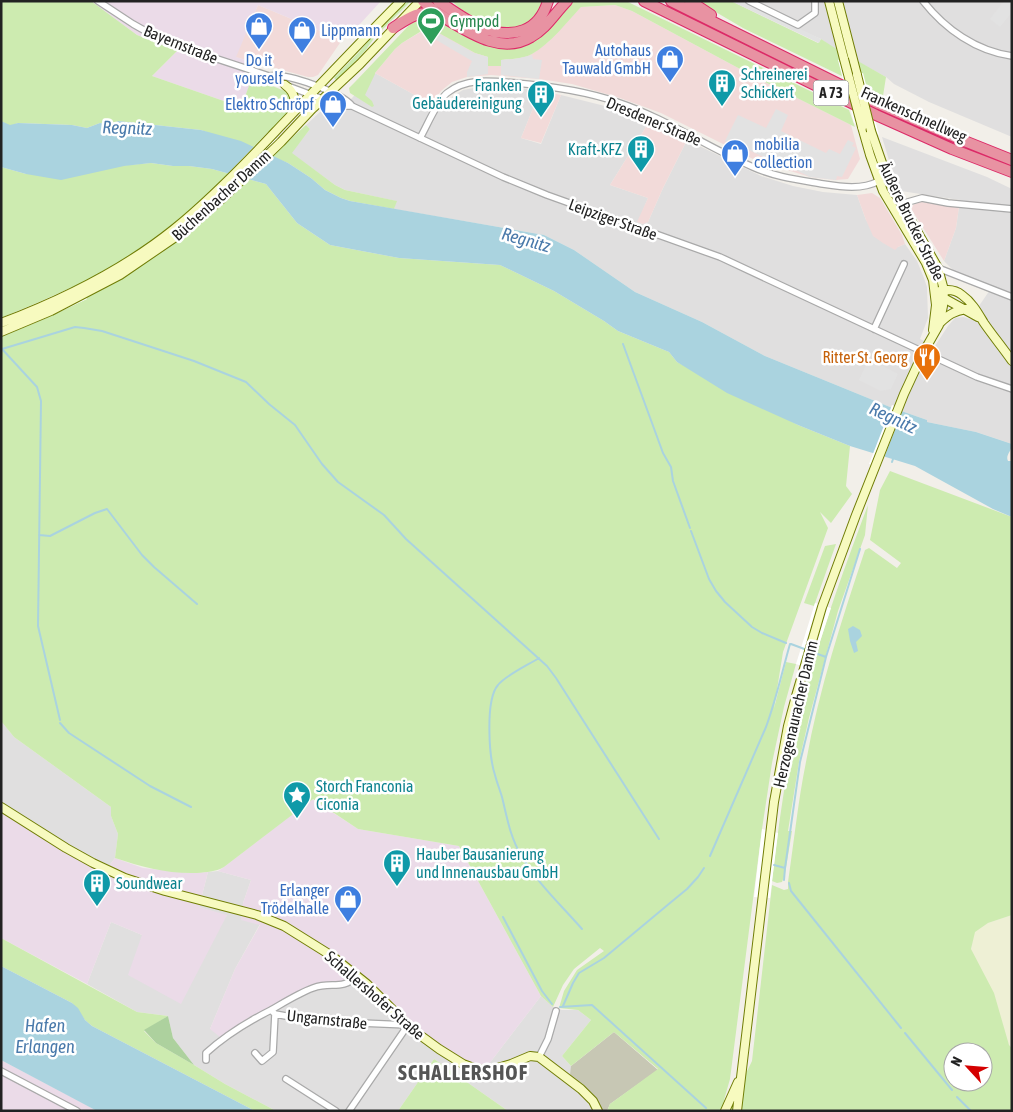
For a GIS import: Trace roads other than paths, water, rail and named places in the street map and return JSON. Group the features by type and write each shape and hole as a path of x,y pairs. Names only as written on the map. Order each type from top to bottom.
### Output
{"highway":[{"path":"421,1 466,31 484,39 503,44 512,44 531,38 538,33 567,1"},
{"path":"438,1 474,24 494,33 511,34 527,29 537,22 544,12 548,1"},
{"path":"449,1 459,15"},
{"name":"Frankenschnellweg","path":"639,1 649,4 876,115 952,149 1012,172"},
{"name":"Frankenschnellweg","path":"671,1 880,104 956,138 1012,160"},
{"path":"690,1 739,34"},
{"path":"393,28 418,14 429,12 442,15"}],"main road":[{"name":"Büchenbacher Damm","path":"1,332 51,311 172,230 241,168 401,1"},
{"name":"Büchenbacher Damm","path":"1,323 120,275 180,234 222,198 332,92 421,1"},
{"name":"Äußere Brucker Straße","path":"830,1 865,140 879,181 891,205 926,263 936,293"},
{"name":"Äußere Brucker Straße","path":"838,1 871,131 888,180 938,268 944,294 943,310 939,325"},
{"path":"285,85 292,91 295,100 294,108 289,118"},
{"path":"936,293 944,294 954,291 962,295 973,305 1009,353 1012,361"},
{"name":"Herzogenauracher Damm","path":"931,338 936,314 936,293"},
{"path":"944,294 982,319"},
{"path":"939,325 951,313 966,309"},
{"name":"Herzogenauracher Damm","path":"737,1111 770,831 788,726 822,607 899,408 923,353 939,325"},
{"name":"Schallershofer Straße","path":"1,807 66,848 125,878 274,921 321,948 357,976 408,1025 453,1059 471,1068 479,1070 494,1069 530,1056 539,1057"},
{"path":"539,1057 581,1089 593,1101 598,1111"},
{"path":"725,1111 742,1074"}],"street":[{"name":"Bayernstraße","path":"98,1 156,37 269,76 285,85 311,95"},
{"path":"749,1 798,25 814,12 815,2"},
{"path":"923,1 940,21 956,34 986,49 1002,55 1012,56"},
{"name":"Bayernstraße","path":"269,76 284,77 318,86"},
{"name":"Dresdener Straße","path":"420,138 440,101 453,89 468,82 507,82 565,90 616,102 651,116 755,168 788,178 860,187 879,181"},
{"path":"318,86 332,92"},
{"name":"Leipziger Straße","path":"332,92 352,106 503,177 547,195 720,257 976,377 1012,389"},
{"path":"311,95 324,99"},
{"name":"Leipziger Straße","path":"324,99 341,106 352,106"},
{"path":"901,204 922,198 948,203 1012,209"},
{"path":"874,329 904,264"},
{"path":"938,268 1012,297"},
{"path":"273,1012 311,988 341,985 357,976"},
{"path":"539,1057 548,1039 556,1011"},
{"name":"Ungarnstraße","path":"254,1053 262,1061 273,1052 273,1012"},
{"name":"Ungarnstraße","path":"206,1060 206,1053 226,1036 250,1021 273,1012 313,1021 408,1025"},
{"path":"349,1111 408,1025"},
{"path":"1,1070 77,1111"},
{"path":"286,1079 336,1111"}],"water":[{"name":"Regnitz","path":"1,121 10,125 18,123 72,125 87,128 100,123 112,125 118,121 201,130 241,141 288,163 325,190 350,201 544,235 574,250 635,292 702,322 765,356 890,407 927,420 927,422 976,432 1012,444 1007,459 1012,461 1012,517 993,509 915,466 850,446 727,393 677,362 669,352 618,331 554,291 500,265 399,258 330,245 297,223 266,184 212,169 151,163 124,166 61,180 26,174 1,167"},
{"path":"853,626 860,630 862,636 856,642 858,651 854,653 848,629"},
{"name":"Hafen Erlangen","path":"1,966 72,1003 92,1026 255,1111 97,1111 1,1060"}],"waterway":[{"path":"60,720 38,626 41,401 37,387 2,349 75,327 102,331 194,361 246,382 295,425 322,464 338,482 384,515 406,539 547,666 659,839"},
{"path":"623,344 663,453 671,467 673,481 690,528"},
{"path":"39,535 50,536 95,513 107,509 142,555 197,604"},
{"path":"691,531 709,579 725,602 752,627 786,643"},
{"path":"812,652 826,657 860,549"},
{"path":"710,856 766,727 790,644"},
{"path":"791,644 807,650"},
{"path":"774,865 785,868 800,762 826,657"},
{"path":"539,658 506,678 498,685 494,692 489,729 491,755 509,827 517,848 542,884 582,929"},
{"path":"60,723 69,733 150,786 191,807"},
{"path":"563,1006 579,973 604,958 687,889 704,868"},
{"path":"784,880 785,868"},
{"path":"789,883 791,891 901,1028"},
{"path":"503,917 542,991 552,1004"},
{"path":"560,1007 592,1005 706,1108"},
{"path":"905,1033 943,1079"},
{"path":"957,1097 971,1111"}],"place":[{"name":"Gympod","path":"431,45"},
{"name":"Do it yourself","path":"259,50"},
{"name":"Lippmann","path":"302,54"},
{"name":"Autohaus Tauwald GmbH","path":"670,83"},
{"name":"Schreinerei Schickert","path":"722,107"},
{"name":"Franken Gebäudereinigung","path":"541,118"},
{"name":"Elektro Schröpf","path":"333,128"},
{"name":"Kraft-KFZ","path":"641,173"},
{"name":"mobilia collection","path":"735,177"},
{"name":"Ritter St. Georg","path":"927,381"},
{"name":"Storch Franconia Ciconia","path":"297,819"},
{"name":"Hauber Bausanierung und Innenausbau GmbH","path":"397,887"},
{"name":"Soundwear","path":"97,907"},
{"name":"Erlanger Trödelhalle","path":"348,923"}],"district":[{"name":"SCHALLERSHOF","path":"463,1073"}]}
